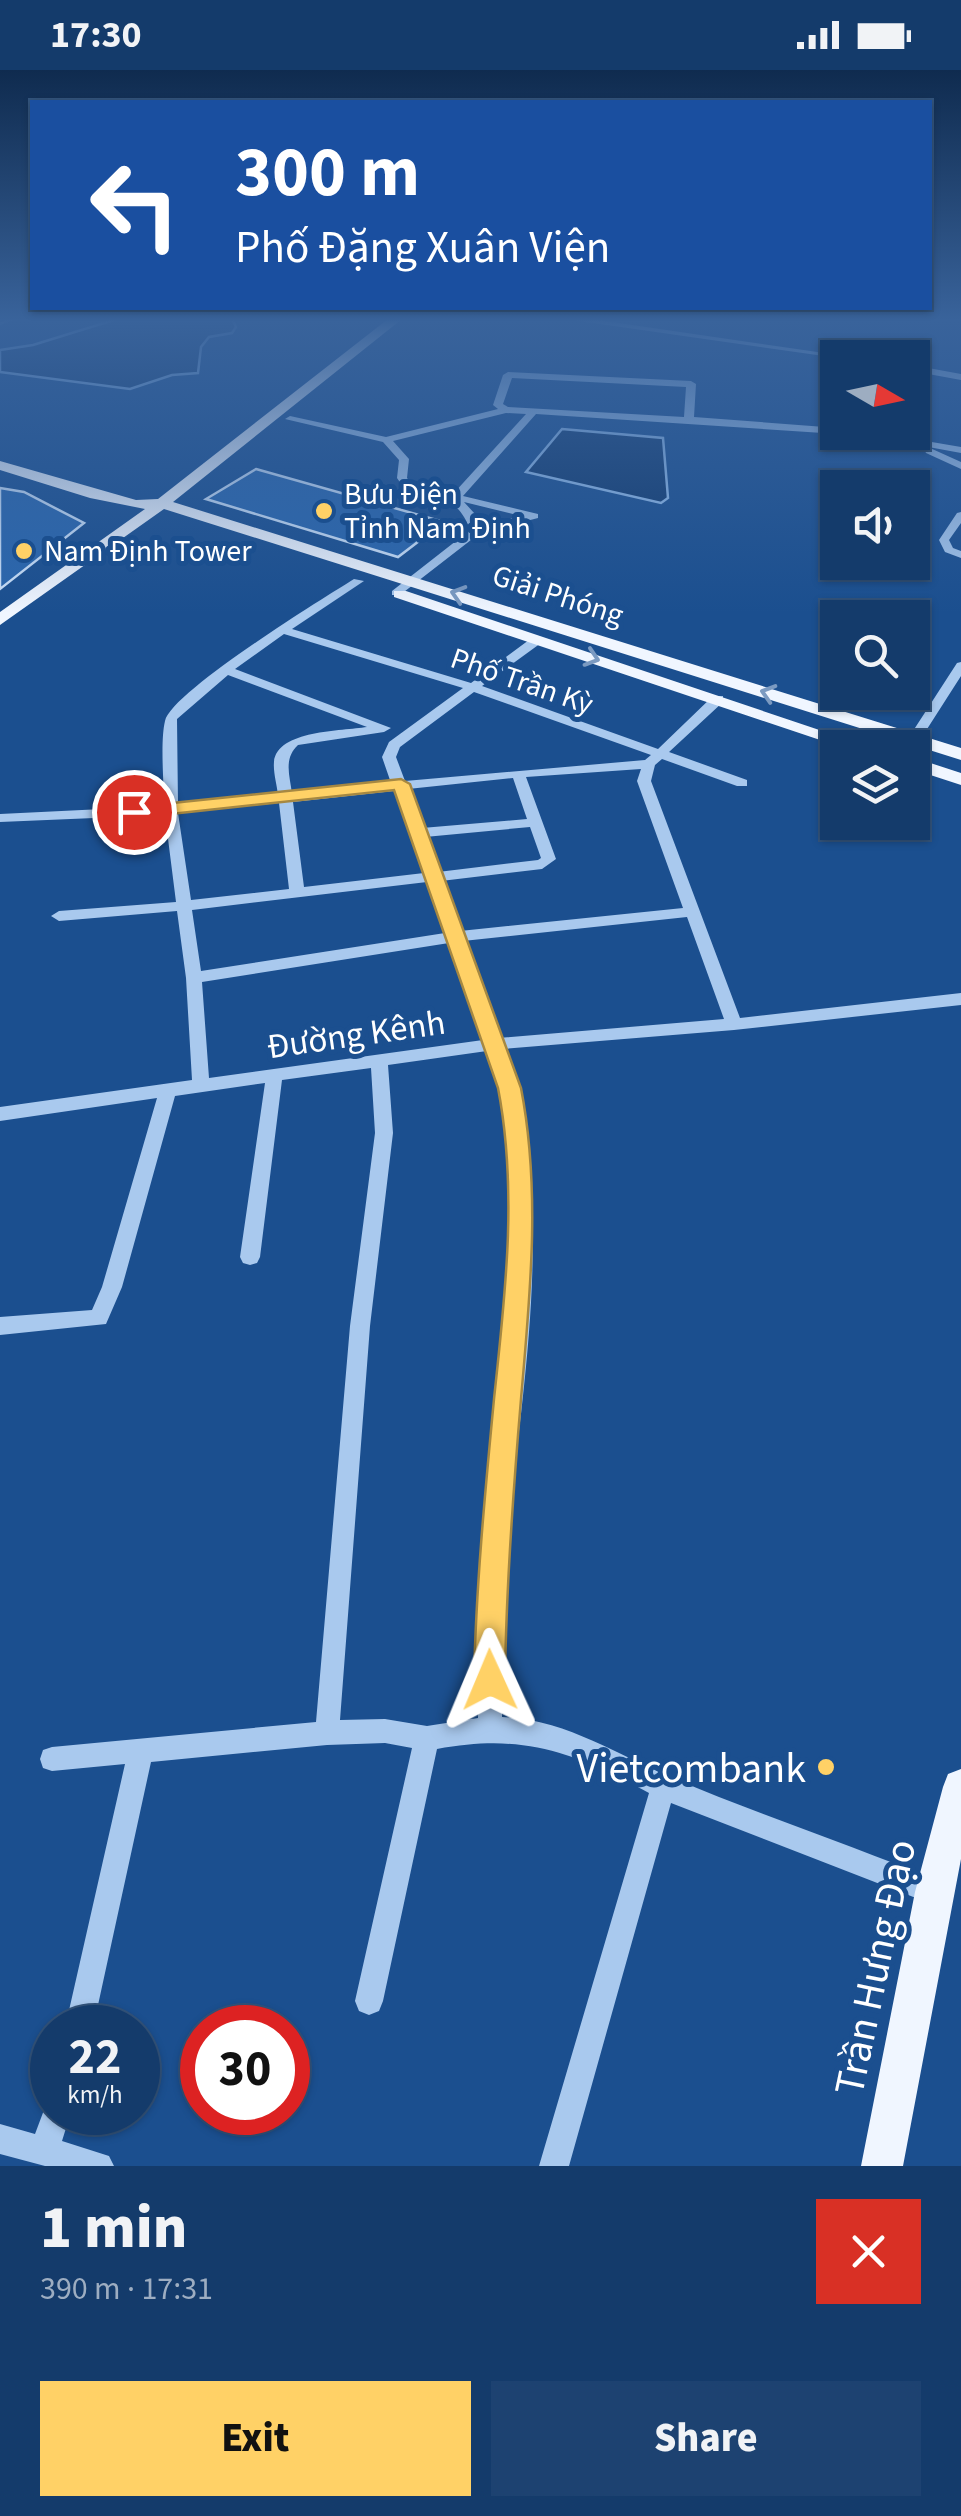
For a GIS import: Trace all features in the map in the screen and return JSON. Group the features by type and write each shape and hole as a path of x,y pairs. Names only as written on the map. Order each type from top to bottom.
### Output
{"main road":[{"path":"152,511 272,417"},
{"path":"0,620 293,417"},
{"name":"Giải Phóng","path":"0,465 152,511 411,580 869,730"},
{"name":"Giải Phóng","path":"152,511 820,733"},
{"name":"Giải Phóng","path":"930,747 961,754"},
{"path":"930,770 961,780"},
{"name":"Trần Hưng Đạo","path":"882,2166 934,1892 961,1787"}],"street":[{"path":"290,419 386,440 479,417"},
{"path":"454,499 529,417"},
{"path":"627,417 820,430"},
{"path":"386,440 404,459 402,478 408,486 534,516 476,532 396,593"},
{"path":"930,445 961,450"},
{"path":"930,450 961,466"},
{"path":"454,499 470,514 476,532"},
{"path":"961,515 944,540 949,550 961,555"},
{"path":"202,1086 194,978 171,810 172,715 225,670 358,581"},
{"name":"Phố Trần Kỳ","path":"283,630 475,688 654,760 742,783"},
{"path":"490,1728 491,1574 520,1261 518,1135 510,1088 389,756 406,736 537,640"},
{"path":"918,730 961,666"},
{"path":"225,670 406,736"},
{"path":"718,699 654,760 644,781 734,1024"},
{"path":"296,893 281,762 285,750 294,742 384,728"},
{"path":"0,818 171,810 654,760"},
{"path":"60,916 184,906 542,864 549,859 518,774"},
{"path":"420,833 536,822"},
{"path":"194,978 454,937 690,912"},
{"name":"Đường Kênh","path":"0,1114 494,1044 734,1024 961,999"},
{"path":"327,1733 360,1326 384,1133 379,1062"},
{"path":"250,1257 274,1076"},
{"path":"0,1326 99,1318 112,1287 168,1092"},
{"path":"52,1760 327,1733 385,1731 427,1738 490,1728 604,1755 663,1786 934,1892"},
{"path":"369,2002 427,1738"},
{"path":"84,2005 141,1750"},
{"path":"554,2166 663,1786"},
{"path":"44,2150 49,2135"},
{"path":"0,2139 99,2166"}],"water":[{"path":"562,429 663,438 668,498 661,503 526,472"}],"building":[{"name":"Bưu Điện Tỉnh Nam Định","path":"256,469 444,522 398,557 206,499"},
{"name":"Nam Định Tower","path":"0,488 24,492 84,523 0,589"}],"place":[{"name":"Bưu Điện Tỉnh Nam Định","path":"324,511"},
{"name":"Nam Định Tower","path":"24,551"},
{"name":"Vietcombank","path":"826,1767"}],"route":[{"path":"134,812 401,784 510,1088 518,1135 520,1261 514,1363 491,1574 490,1680"}]}
